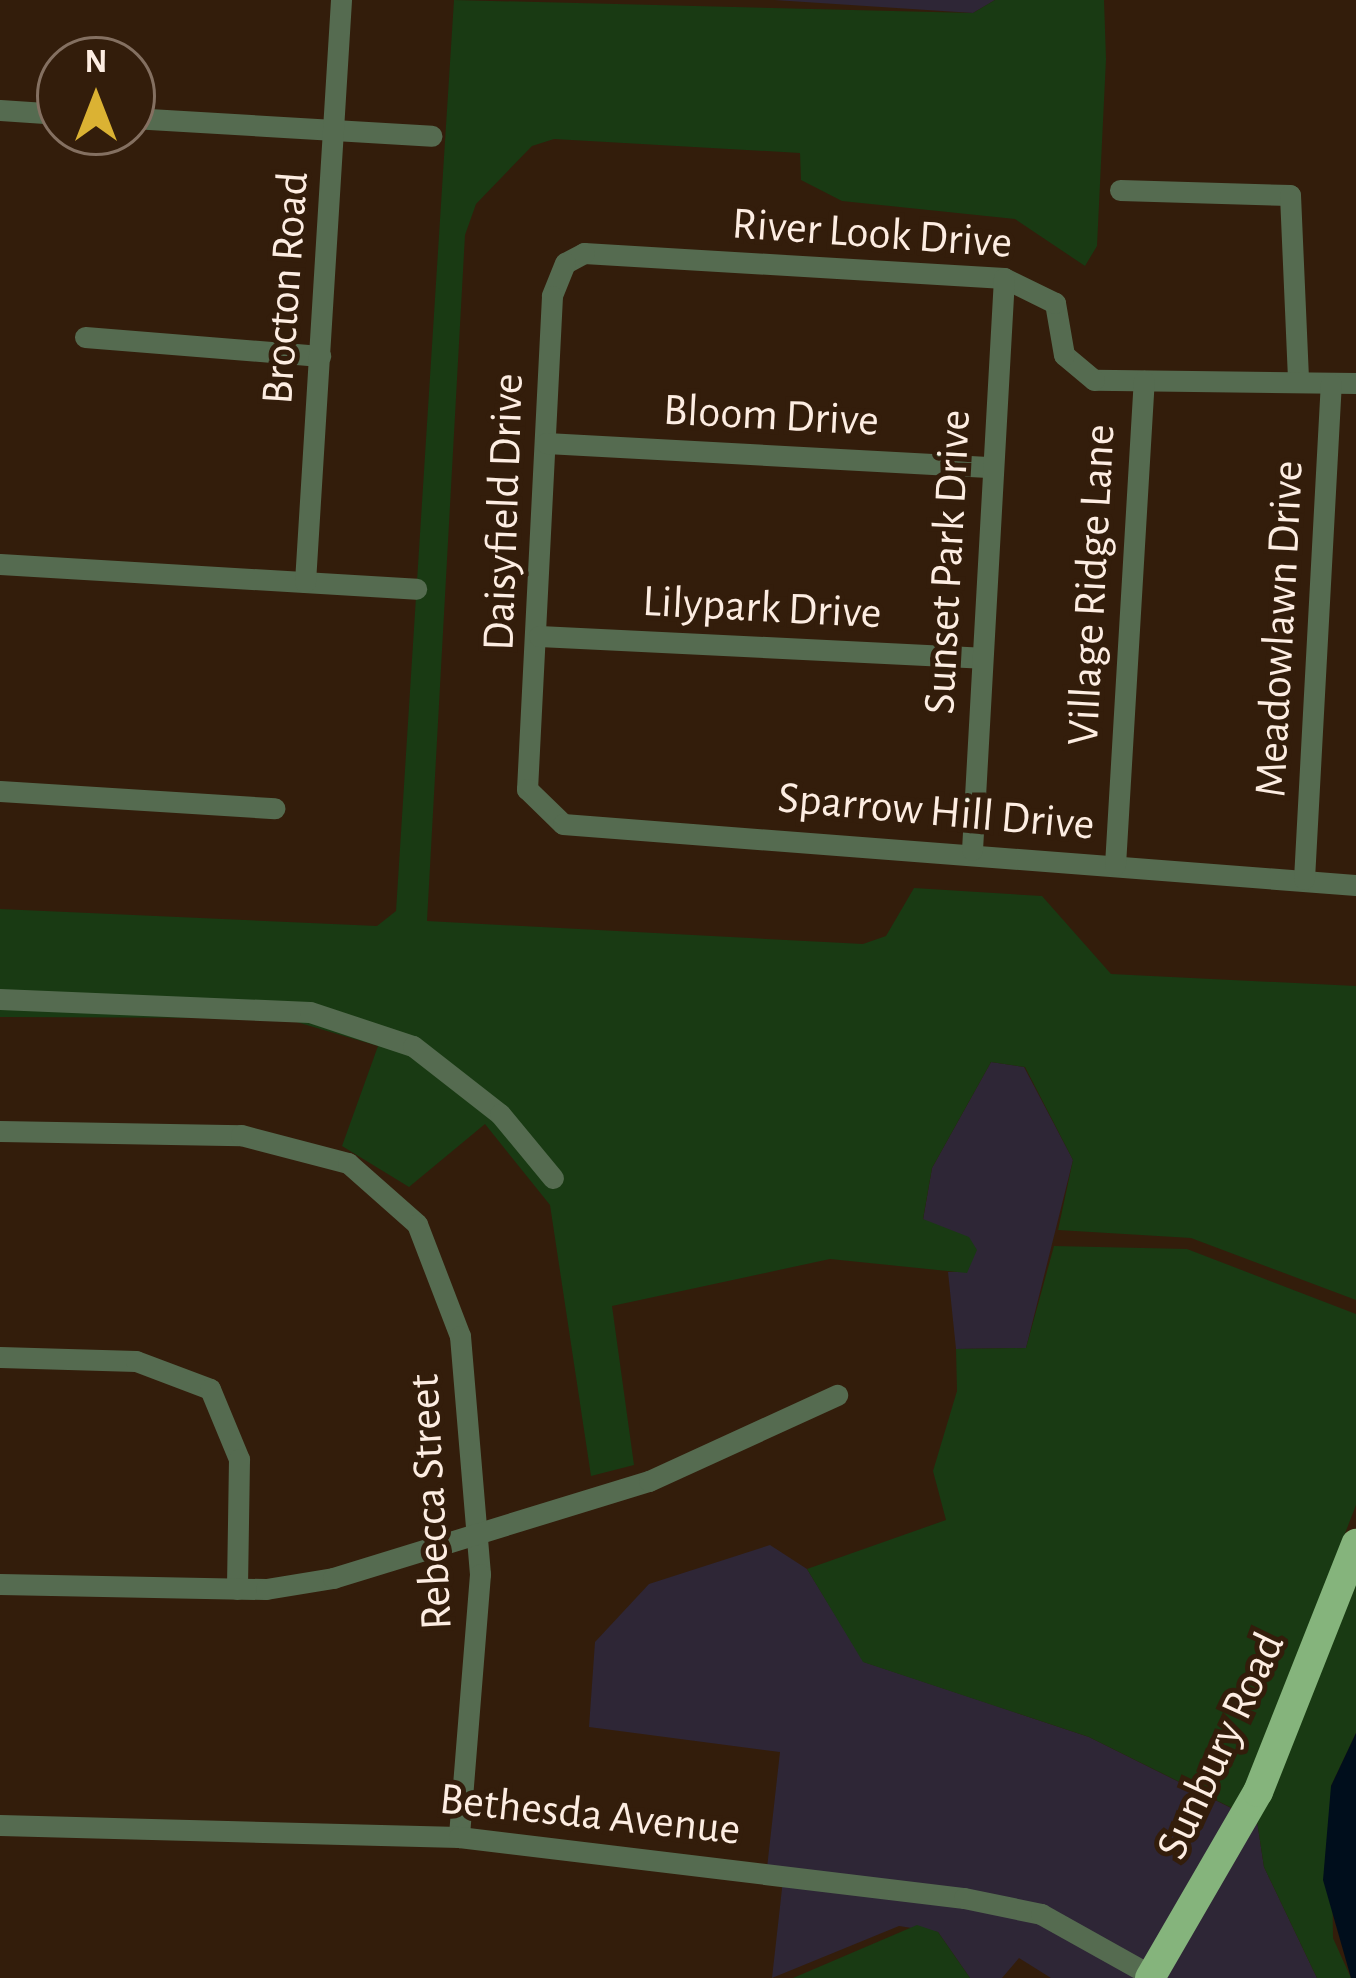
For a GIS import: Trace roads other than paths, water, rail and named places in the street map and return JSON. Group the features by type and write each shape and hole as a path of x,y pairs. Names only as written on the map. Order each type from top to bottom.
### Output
{"main road":[{"name":"Sunbury Road","path":"1151,1977 1258,1792 1356,1544"}],"street":[{"name":"Brocton Road","path":"305,582 341,0"},
{"path":"0,110 36,112"},
{"path":"156,119 431,136"},
{"path":"1120,190 1290,195 1298,378"},
{"name":"River Look Drive","path":"584,254 1004,278 1055,303 1064,355 1094,380 1144,381"},
{"name":"Daisyfield Drive","path":"527,789 539,636 552,296 566,263 584,254"},
{"name":"Sunset Park Drive","path":"972,850 1004,278"},
{"path":"85,338 320,356"},
{"path":"1144,381 1298,378 1356,383"},
{"name":"Village Ridge Lane","path":"1114,865 1144,381"},
{"name":"Meadowlawn Drive","path":"1304,880 1331,384"},
{"name":"Bloom Drive","path":"546,443 992,467"},
{"path":"0,564 416,589"},
{"name":"Lilypark Drive","path":"539,636 981,658"},
{"name":"Sparrow Hill Drive","path":"527,789 532,806 563,824 972,850 1356,885"},
{"path":"0,791 274,808"},
{"path":"0,999 310,1012 413,1046 500,1114 553,1178"},
{"name":"Rebecca Street","path":"0,1131 241,1135 348,1163 380,1185 417,1224 460,1336 477,1535 481,1630 459,1838"},
{"path":"0,1357 136,1361 210,1389 239,1459 237,1589"},
{"path":"0,1584 237,1589 333,1579 649,1481 837,1395"},
{"name":"Bethesda Avenue","path":"0,1825 459,1838 964,1898 1041,1914 1151,1977"}],"water":[{"path":"1356,1733 1356,1978 1351,1978 1323,1880 1331,1786"}]}
